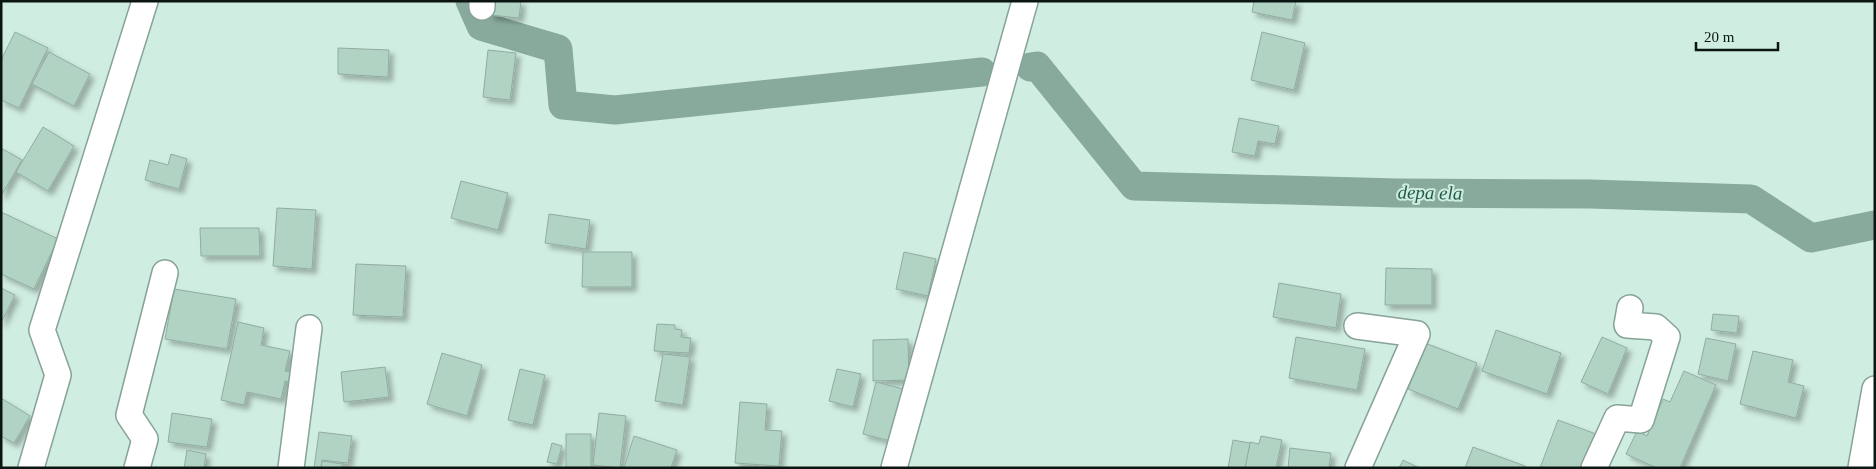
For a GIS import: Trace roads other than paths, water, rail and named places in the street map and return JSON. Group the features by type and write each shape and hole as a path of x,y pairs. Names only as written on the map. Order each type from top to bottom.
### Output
{"street":[{"path":"31,468 58,375 42,330 145,1"},
{"path":"894,468 1025,1"},
{"path":"137,468 145,439 129,415 165,273"},
{"path":"1594,468 1616,418 1641,420 1667,337 1656,327 1627,325 1630,308"},
{"path":"1357,326 1417,334 1358,468"},
{"path":"290,468 309,328"},
{"path":"1861,468 1875,389"}],"waterway":[{"path":"470,1 481,26 558,49 563,105 615,110 982,72"},
{"name":"depa ela","path":"1030,67 1037,66 1134,186 1397,193 1590,194 1751,199 1811,238 1875,225"}]}
